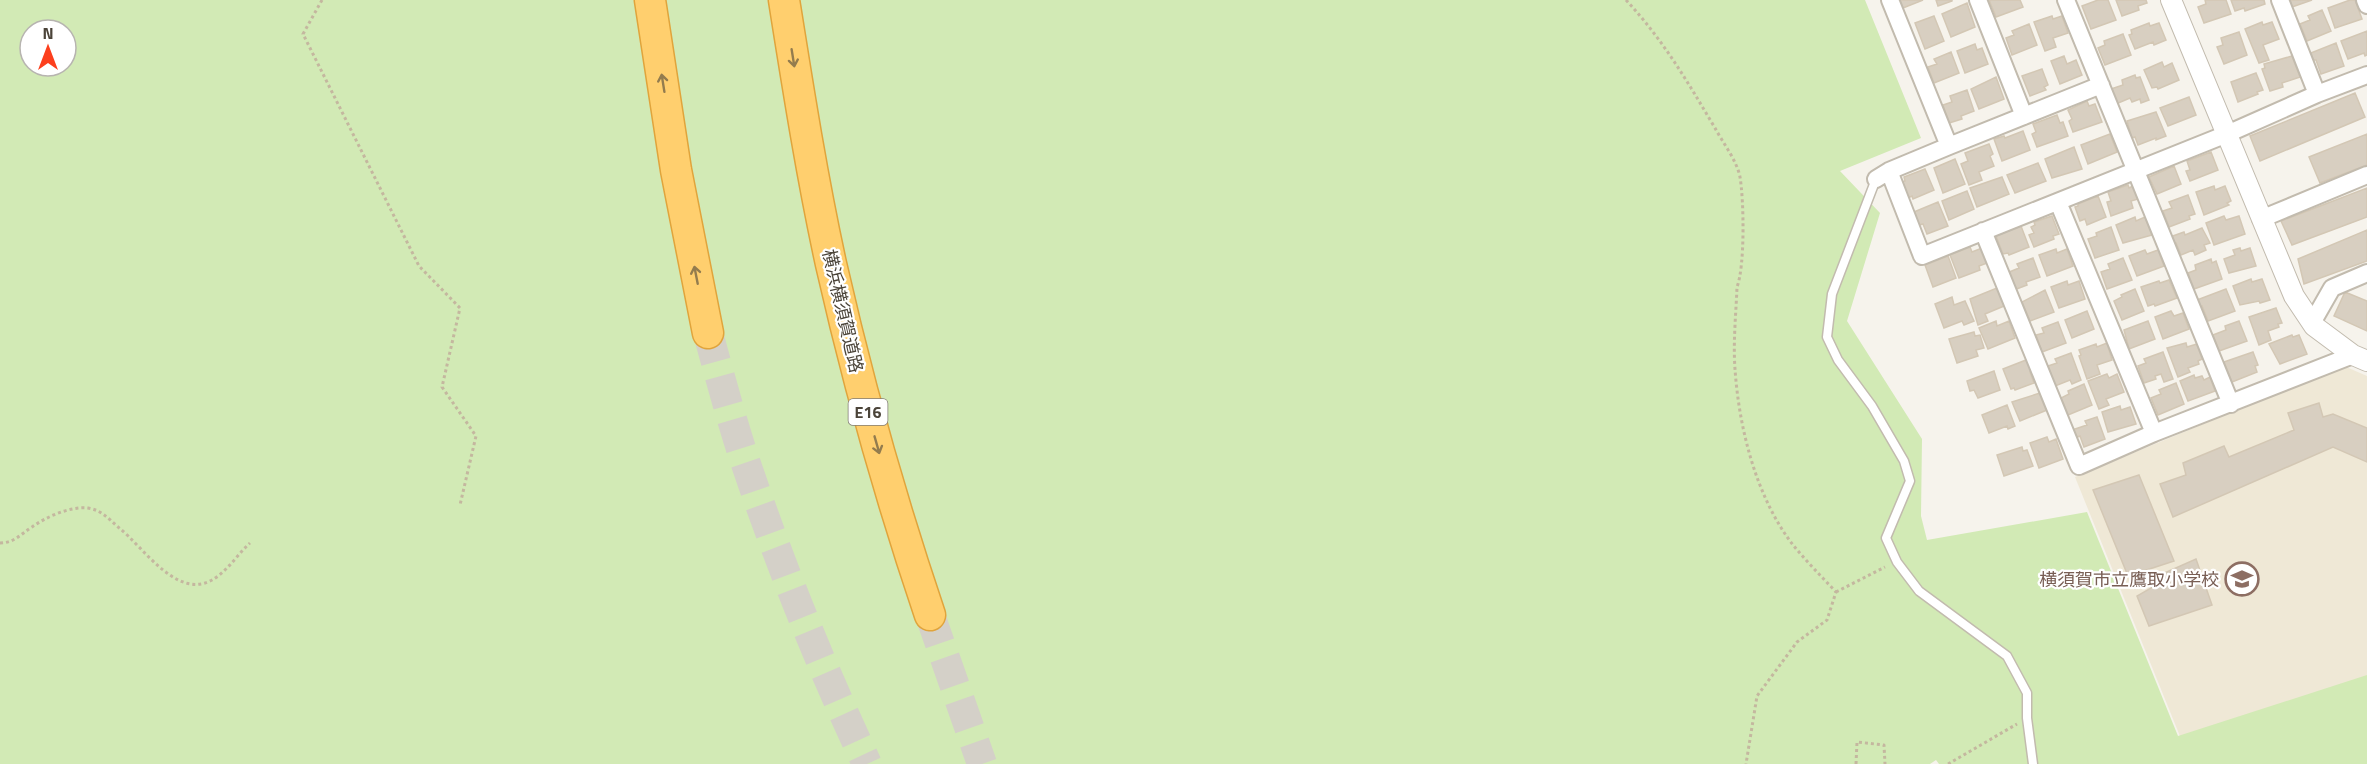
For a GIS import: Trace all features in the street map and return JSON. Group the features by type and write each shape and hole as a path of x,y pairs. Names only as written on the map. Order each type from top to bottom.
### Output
{"highway":[{"path":"650,0 676,170 708,333"},
{"name":"横浜横須賀道路","path":"784,0 819,205 862,392 904,536 930,615"}],"street":[{"path":"1890,0 1948,146"},
{"path":"1978,0 2024,116"},
{"path":"2067,0 2231,404"},
{"path":"2171,0 2294,296 2312,323 2360,358"},
{"path":"2280,0 2317,94"},
{"path":"2365,0 2367,4"},
{"path":"2101,85 1948,146 1883,175 1922,256 2227,134 2317,94 2365,81"},
{"path":"2261,219 2367,175"},
{"path":"2058,202 2154,434"},
{"path":"1983,231 2079,466 2231,404 2360,358"},
{"path":"2312,323 2332,288 2367,273"}],"lane":[{"path":"1883,175 1832,294 1827,337 1838,360 1872,406 1904,461 1910,481 1886,538 1897,562 1919,591 2007,656 2027,693 2027,718 2033,764"}],"path":[{"path":"322,0 303,34 419,266 460,308 442,387 476,436 460,505"},
{"path":"1626,0 1670,52 1726,147 1740,176 1743,252 1737,287 1735,368 1740,410 1751,457 1775,517 1792,544 1836,592"},
{"path":"0,543 19,537 33,526 64,511 84,507 98,510 130,537 165,572 182,584 200,585 217,576 250,543"},
{"path":"1746,764 1757,696 1797,642 1827,620 1836,592 1897,562"},
{"path":"1948,764 2027,718"},
{"path":"1856,764 1857,742 1884,745 1886,764"}],"shaded area":[{"name":"横須賀市立鷹取小学校","path":"2344,366 2367,376 2367,681 2186,751 2075,477"}],"green space":[{"path":"0,0 1865,0 1921,138 1840,171 1880,213 1847,321 1922,439 1921,516 1927,540 2087,512 2178,736 2367,675 2367,764 1939,764 1936,760 1930,764 0,764"}],"building":[{"path":"1900,0 1923,0 1903,8"},
{"path":"1936,0 1952,0 1952,1 1938,6"},
{"path":"1989,0 2020,0 2023,7 1996,17"},
{"path":"2098,0 2108,0 2116,20 2091,29 2082,6"},
{"path":"2116,0 2146,0 2147,3 2138,6 2139,10 2122,16"},
{"path":"2205,0 2226,0 2231,14 2204,23 2198,7 2206,4"},
{"path":"2231,0 2264,0 2265,4 2245,11 2244,8 2235,11"},
{"path":"2290,0 2312,0 2292,7"},
{"path":"2355,0 2362,19 2335,28 2328,8"},
{"path":"1967,3 1975,27 1951,37 1942,14"},
{"path":"2322,10 2331,31 2307,41 2300,24 2310,20 2308,16"},
{"path":"1934,16 1944,41 1925,49 1915,23"},
{"path":"2052,16 2053,19 2062,16 2068,33 2053,38 2056,47 2045,51 2034,22"},
{"path":"2262,22 2263,25 2272,22 2279,39 2263,45 2269,60 2259,63 2245,29"},
{"path":"2149,23 2150,26 2159,23 2166,40 2135,49 2129,35 2132,34 2131,30"},
{"path":"2029,24 2037,45 2012,55 2006,38 2014,35 2012,31"},
{"path":"2367,31 2367,55 2365,56 2364,53 2348,59 2341,41"},
{"path":"2239,32 2247,55 2224,64 2217,47 2223,45 2221,38"},
{"path":"2123,34 2131,55 2105,65 2098,48 2105,45 2104,41"},
{"path":"2336,43 2344,66 2321,74 2311,53"},
{"path":"1975,44 1977,50 1982,48 1988,64 1965,73 1957,51"},
{"path":"1951,52 1959,73 1934,83 1928,67 1937,64 1934,59"},
{"path":"2064,56 2067,64 2076,60 2082,75 2060,84 2051,61"},
{"path":"2292,56 2300,77 2282,83 2283,87 2270,91 2262,69 2265,68 2264,64"},
{"path":"2162,62 2164,67 2172,63 2179,80 2158,89 2157,87 2152,88 2144,70"},
{"path":"2042,69 2048,85 2044,87 2046,90 2030,96 2022,76"},
{"path":"2256,73 2263,90 2238,102 2231,82"},
{"path":"2135,75 2136,78 2140,77 2149,100 2141,103 2140,99 2132,102 2130,98 2116,104 2111,89 2123,85 2122,80"},
{"path":"1996,77 2004,99 1979,109 1971,89"},
{"path":"1967,90 1974,111 1961,116 1962,119 1949,123 1943,105 1952,102 1950,96"},
{"path":"2355,93 2365,117 2260,161 2250,136"},
{"path":"2189,97 2196,115 2168,126 2160,108"},
{"path":"2087,101 2089,106 2095,104 2102,122 2073,132 2069,121 2072,119 2068,110"},
{"path":"2156,112 2166,136 2138,145 2135,137 2132,138 2127,121"},
{"path":"2057,115 2060,123 2063,122 2068,136 2037,147 2032,134 2036,132 2033,124"},
{"path":"2023,131 2030,150 2002,161 1994,139 2004,136 2005,138"},
{"path":"2110,134 2117,152 2088,164 2081,145"},
{"path":"2367,134 2367,165 2320,183 2309,157"},
{"path":"1989,144 1994,166 1979,172 1982,180 1969,185 1961,164 1968,161 1965,153"},
{"path":"2074,147 2082,169 2052,178 2045,159"},
{"path":"2211,152 2218,170 2190,181 2186,171 2190,170 2187,161"},
{"path":"1955,159 1965,184 1943,193 1934,168"},
{"path":"2038,163 2046,181 2015,193 2007,175"},
{"path":"2174,166 2181,184 2157,194 2149,177"},
{"path":"1925,169 1934,190 1913,199 1912,196 1908,198 1902,182 1905,181 1904,177"},
{"path":"2002,177 2009,194 1977,207 1970,188"},
{"path":"2128,185 2129,188 2133,186 2138,199 2131,201 2133,208 2111,216 2107,202 2111,201 2108,192"},
{"path":"2214,186 2215,190 2225,186 2231,201 2227,203 2229,205 2204,215 2196,192"},
{"path":"2367,188 2367,217 2292,245 2281,221"},
{"path":"1967,191 1974,209 1949,220 1942,201"},
{"path":"2188,195 2195,214 2189,216 2190,219 2169,227 2163,211 2172,208 2169,202"},
{"path":"2098,196 2106,217 2087,225 2085,219 2080,221 2075,207"},
{"path":"1938,202 1948,226 1927,234 1923,224 1919,225 1914,212"},
{"path":"2052,216 2059,234 2053,236 2054,239 2034,247 2029,235 2034,233 2031,227 2035,225 2034,222"},
{"path":"2224,216 2226,220 2239,216 2245,234 2214,245 2206,223"},
{"path":"2135,217 2136,221 2145,217 2152,235 2123,243 2116,225"},
{"path":"2021,226 2029,247 2009,255 2008,253 2003,254 1996,236"},
{"path":"2111,227 2119,250 2095,258 2088,239"},
{"path":"2202,228 2210,243 2204,245 2206,250 2195,255 2193,250 2181,255 2176,243 2173,244 2170,237 2184,232 2185,235"},
{"path":"2367,230 2367,261 2304,284 2298,259"},
{"path":"1970,247 1972,252 1982,248 1987,263 1979,266 1980,270 1959,278 1950,255"},
{"path":"2240,248 2241,251 2250,248 2256,266 2229,273 2224,259 2235,255 2233,250"},
{"path":"2056,249 2057,253 2067,249 2073,266 2047,276 2039,255"},
{"path":"2145,250 2147,254 2158,250 2164,266 2137,276 2129,256"},
{"path":"1948,256 1956,278 1933,287 1925,265"},
{"path":"2033,258 2040,277 2014,290 2007,273 2019,268 2017,264"},
{"path":"2123,258 2132,280 2107,289 2101,272 2110,269 2108,264"},
{"path":"2211,259 2212,263 2216,261 2222,279 2194,289 2188,273 2196,270 2195,265"},
{"path":"2251,279 2252,282 2262,279 2270,300 2240,305 2233,286"},
{"path":"2169,280 2177,298 2155,306 2154,304 2148,306 2141,287"},
{"path":"2067,281 2068,285 2079,281 2085,299 2059,308 2051,287"},
{"path":"1997,288 2004,306 1985,314 1988,321 1978,325 1970,299"},
{"path":"2135,289 2144,311 2122,320 2114,301"},
{"path":"2226,289 2235,311 2208,321 2197,300"},
{"path":"2045,290 2054,312 2030,321 2022,302"},
{"path":"2345,292 2367,301 2367,331 2334,316"},
{"path":"1952,297 1954,305 1965,301 1974,321 1964,325 1962,321 1944,328 1935,304"},
{"path":"2276,308 2282,323 2278,324 2279,327 2268,331 2271,340 2259,345 2249,317"},
{"path":"2087,311 2094,329 2072,338 2065,320"},
{"path":"2171,311 2174,316 2183,313 2189,329 2163,339 2155,317"},
{"path":"1996,321 1997,326 2009,321 2015,338 1988,349 1979,328"},
{"path":"2148,321 2155,339 2129,349 2124,330"},
{"path":"2239,321 2247,341 2219,351 2213,335 2226,330 2225,326"},
{"path":"2058,322 2066,343 2042,352 2036,335 2044,333 2042,328"},
{"path":"1974,332 1975,336 1980,335 1984,348 1976,350 1978,356 1957,363 1949,339"},
{"path":"2292,335 2293,337 2299,335 2307,354 2280,364 2269,344"},
{"path":"2107,343 2112,360 2097,365 2100,374 2087,379 2079,350"},
{"path":"2186,343 2187,347 2197,344 2202,359 2198,361 2199,364 2188,368 2190,372 2178,377 2167,348"},
{"path":"2163,352 2173,379 2164,382 2161,374 2155,376 2156,379 2144,383 2138,366 2146,363 2144,359"},
{"path":"2253,352 2258,365 2255,366 2257,372 2232,382 2224,362"},
{"path":"2071,353 2081,380 2072,384 2070,380 2055,386 2048,366 2057,363 2055,359"},
{"path":"2026,360 2034,383 2015,390 2011,389 2003,369"},
{"path":"1994,371 2000,390 1978,398 1974,390 1970,391 1967,381"},
{"path":"2107,374 2109,378 2117,374 2124,392 2106,399 2109,405 2099,409 2088,381"},
{"path":"2194,375 2195,378 2202,376 2204,380 2210,377 2215,391 2188,401 2180,381"},
{"path":"2176,383 2184,404 2158,415 2151,398 2161,394 2159,390"},
{"path":"2084,384 2092,405 2068,415 2061,398 2069,394 2068,391"},
{"path":"2040,393 2047,410 2020,421 2012,402"},
{"path":"2319,403 2323,417 2333,414 2367,428 2367,462 2333,447 2173,517 2160,484 2186,475 2183,463 2224,446 2229,457 2294,430 2288,413"},
{"path":"2007,405 2015,426 2008,429 2007,426 1989,433 1982,415"},
{"path":"2120,406 2121,410 2130,407 2136,424 2108,432 2102,412"},
{"path":"2097,417 2105,439 2084,447 2080,436 2075,438 2072,430 2087,425 2085,421"},
{"path":"2047,437 2049,442 2056,439 2063,459 2039,468 2030,443"},
{"path":"2022,447 2023,451 2027,450 2033,466 2004,476 1997,455"},
{"path":"2139,475 2174,561 2128,576 2093,490"},
{"path":"2196,559 2212,605 2149,626 2137,596 2153,587 2151,579"}],"tunnel":[{"path":"708,333 738,440 785,573 816,650 867,764"},
{"path":"930,615 982,764"}],"place":[{"name":"横須賀市立鷹取小学校","path":"2242,579"}]}
